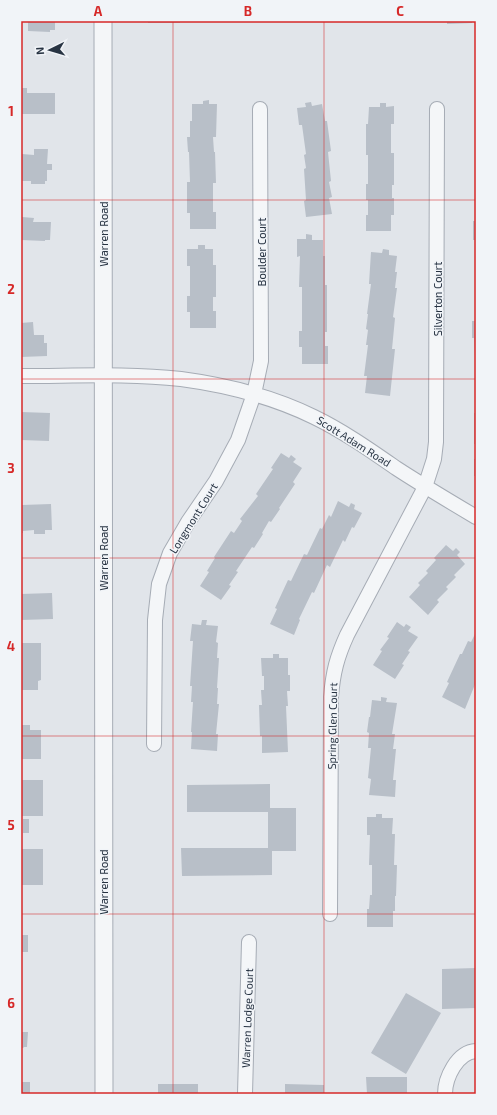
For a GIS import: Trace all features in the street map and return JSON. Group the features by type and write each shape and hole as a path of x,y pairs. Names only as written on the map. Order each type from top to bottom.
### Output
{"street":[{"name":"Warren Road","path":"103,21 104,1094"},
{"name":"Silverton Court","path":"425,487 434,459 436,442 437,108"},
{"name":"Boulder Court","path":"254,394 261,361 260,109"},
{"name":"Scott Adam Road","path":"21,376 134,376 180,379 254,394 280,402 314,416 336,428 425,487 476,517"},
{"name":"Longmont Court","path":"154,744 155,620 159,584 170,554 188,522 216,481 238,440 254,394"},
{"name":"Spring Glen Court","path":"330,914 331,697 333,675 338,654 347,635 425,487"},
{"name":"Warren Lodge Court","path":"245,1094 249,942"},
{"path":"445,1094 445,1088 450,1074 458,1060 473,1051 476,1051"}],"building":[{"path":"28,21 55,21 55,30 50,30 50,32 28,31"},
{"path":"148,21 180,21 180,23 148,23"},
{"path":"447,21 472,21 472,23 447,24"},
{"path":"21,88 27,88 27,93 55,93 55,114 21,114"},
{"path":"209,100 209,104 217,104 216,137 213,137 216,183 213,183 213,212 216,212 216,229 190,229 190,213 187,213 187,182 190,182 187,137 190,137 192,104 203,104 203,101"},
{"path":"311,102 312,106 322,104 325,121 327,121 331,151 328,152 331,181 329,182 332,197 329,198 332,214 306,217 304,201 306,200 304,169 306,168 304,155 306,154 302,125 299,125 297,108 306,107 305,103"},
{"path":"380,103 386,103 386,107 394,106 394,124 391,124 391,153 394,153 394,185 392,185 392,198 394,198 394,215 391,215 391,231 366,231 366,215 368,215 366,184 368,184 368,155 366,155 366,124 368,124 369,107 380,107"},
{"path":"34,149 48,149 47,164 52,164 52,170 47,170 47,181 45,181 45,184 31,184 31,181 21,181 22,154 34,155"},
{"path":"22,217 34,218 33,222 51,222 50,240 21,240"},
{"path":"473,221 476,221 476,240 473,240"},
{"path":"306,234 312,235 312,240 323,240 323,256 325,256 325,285 327,285 327,332 325,332 325,346 328,346 328,364 302,364 302,347 299,347 299,331 302,331 302,287 299,287 300,256 297,257 297,239 306,239"},
{"path":"198,245 205,245 205,249 213,249 213,265 216,265 216,297 213,297 213,311 216,311 216,328 190,328 190,312 187,312 187,296 190,296 190,266 187,266 187,249 198,249"},
{"path":"383,249 389,250 389,255 397,256 395,288 397,288 393,317 395,318 392,349 395,349 390,396 365,393 367,376 364,376 368,345 366,345 368,330 366,329 371,284 369,284 371,252 382,253"},
{"path":"472,321 476,321 476,355 474,338 472,338"},
{"path":"33,322 34,335 44,335 44,343 47,343 47,356 21,357 21,323"},
{"path":"21,412 50,413 49,441 21,440"},
{"path":"474,413 476,413 476,444 474,444"},
{"path":"281,453 289,458 291,455 296,459 293,462 302,468 293,482 295,484 279,508 280,509 271,522 269,521 254,548 252,547 236,571 238,572 229,585 231,586 221,600 200,586 209,572 207,571 215,558 214,557 231,531 234,533 242,521 240,519 258,496 256,494 273,469 271,468"},
{"path":"474,459 476,459 476,476 474,476"},
{"path":"338,501 349,507 351,503 355,505 354,509 362,513 354,528 352,527 345,542 343,540 330,567 327,565 314,593 312,592 299,619 300,620 294,635 270,624 277,609 275,608 288,580 291,581 304,554 307,555 320,528 322,529 329,515 331,517"},
{"path":"51,504 52,530 45,530 45,534 34,534 34,530 23,531 23,533 21,533 22,505"},
{"path":"446,545 453,551 456,548 460,552 457,555 465,564 454,575 456,577 446,587 448,589 437,600 439,602 428,615 409,597 420,585 418,583 428,573 426,571 436,560 434,558"},
{"path":"52,593 53,619 21,620 21,594"},
{"path":"202,620 207,620 206,625 218,626 216,642 218,643 217,658 219,658 217,704 219,704 216,734 218,734 217,751 191,749 193,702 191,702 192,686 190,686 193,641 190,641 192,624 201,625"},
{"path":"397,622 404,627 406,624 411,627 408,631 418,637 408,651 410,652 402,664 404,665 395,679 373,665 382,651 380,650 389,638 387,637"},
{"path":"476,632 476,682 465,709 442,697 460,654 462,654 468,641 471,642"},
{"path":"21,643 41,643 41,680 38,681 38,690 21,690"},
{"path":"273,654 279,654 279,658 288,658 290,691 287,691 288,706 286,706 288,752 262,753 259,705 262,705 261,690 264,690 264,676 262,676 261,658 273,658"},
{"path":"381,697 387,698 386,702 397,703 392,734 395,734 393,749 396,749 393,780 396,780 395,797 369,795 371,779 368,778 371,748 368,748 369,733 367,732 372,700 381,701"},
{"path":"21,725 30,725 30,730 41,730 41,759 21,759"},
{"path":"21,780 43,780 43,816 21,816"},
{"path":"270,784 270,808 296,808 296,851 272,851 272,875 182,876 181,848 268,848 268,812 187,812 187,785"},
{"path":"376,814 382,814 382,818 393,818 392,834 395,834 394,865 397,865 393,927 367,927 367,909 369,909 370,895 372,895 372,865 369,865 370,835 367,835 367,817 376,817"},
{"path":"23,819 29,819 29,833 23,833"},
{"path":"21,849 43,849 43,885 22,885"},
{"path":"21,935 28,935 28,952 21,952"},
{"path":"476,968 476,1008 442,1009 442,969"},
{"path":"406,993 441,1013 406,1074 371,1053"},
{"path":"21,1032 28,1032 27,1047 21,1048"},
{"path":"366,1077 407,1077 407,1094 367,1094"},
{"path":"21,1082 30,1082 30,1094 21,1094"},
{"path":"158,1084 198,1084 198,1094 158,1094"},
{"path":"285,1084 324,1085 324,1094 285,1094"}]}
